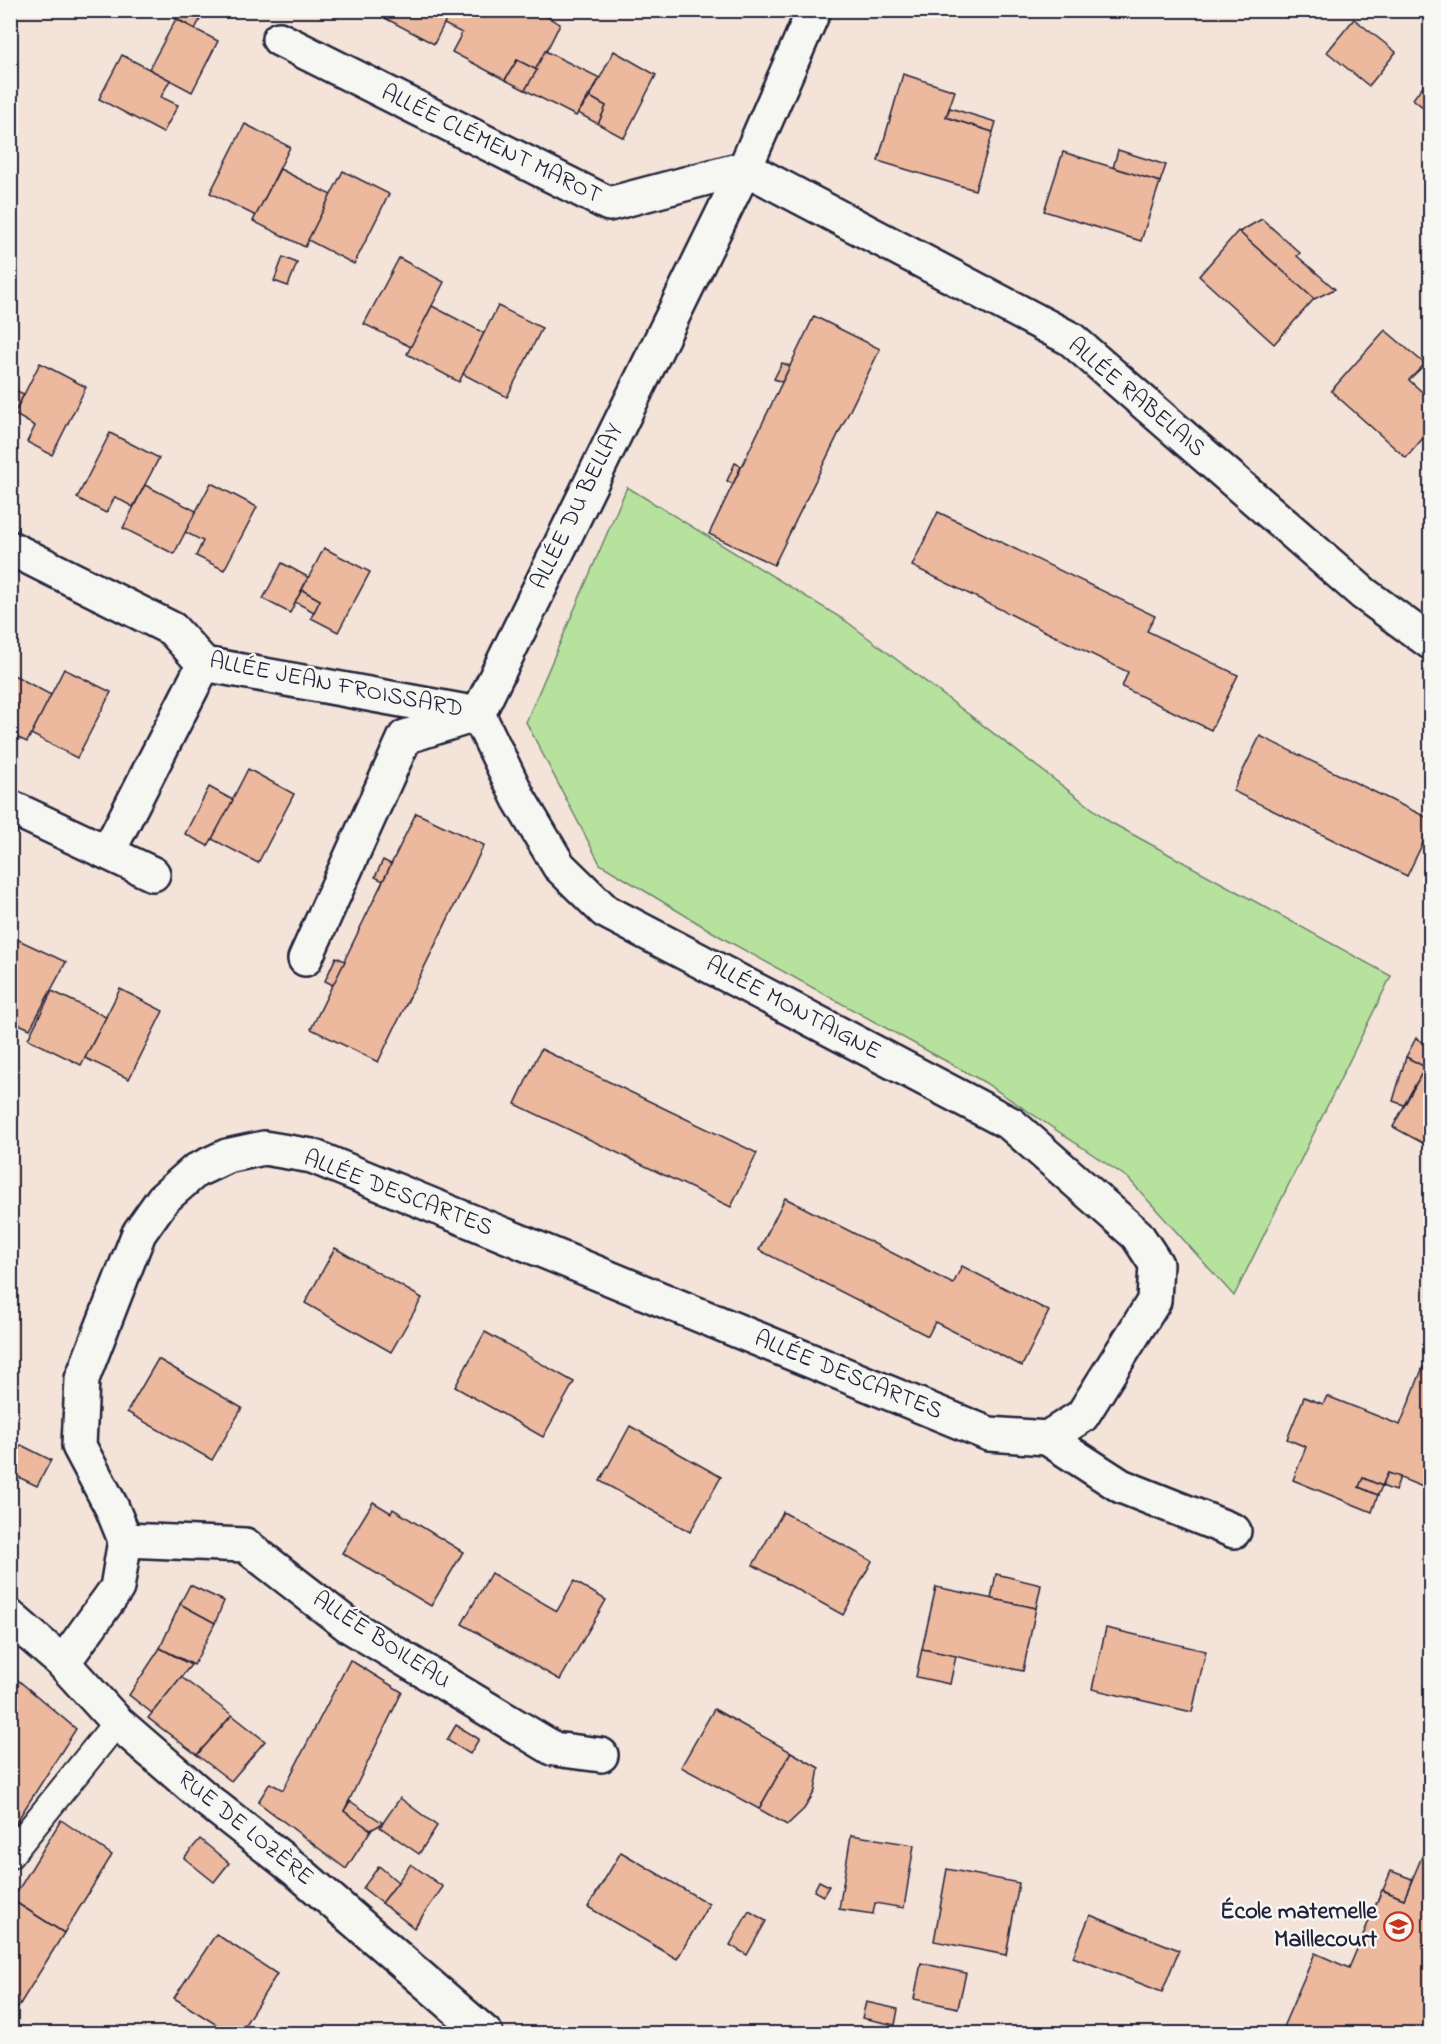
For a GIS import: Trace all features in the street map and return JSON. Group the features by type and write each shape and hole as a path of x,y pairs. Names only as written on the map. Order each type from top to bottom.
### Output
{"street":[{"name":"ALLÉE DU BELLAY","path":"478,714 745,168 814,10"},
{"name":"ALLÉE CLÉMENT MAROT","path":"279,39 609,204 745,168"},
{"name":"ALLÉE RABELAIS","path":"745,168 1071,339 1364,594 1431,642"},
{"name":"ALLÉE JEAN FROISSARD","path":"10,548 172,629 204,664 478,714"},
{"path":"108,852 204,664"},
{"path":"305,959 405,738 478,714"},
{"name":"ALLÉE MONTAIGNE","path":"478,714 519,799 559,866 605,911 1011,1124 1137,1235 1155,1264 1154,1301 1082,1416 1047,1438"},
{"path":"10,807 153,873"},
{"name":"ALLÉE DESCARTES","path":"125,1540 112,1508 79,1446 82,1380 139,1233 163,1199 195,1171 227,1156 264,1148 312,1156 989,1434 1047,1438 1121,1486 1234,1531"},
{"path":"63,1663 117,1588 125,1540"},
{"name":"ALLÉE BOILEAU","path":"125,1540 245,1545 348,1625 554,1749 601,1755"},
{"name":"RUE DE LOZÈRE","path":"10,1617 63,1663 117,1722 207,1800 295,1869 486,2034"}],"lane":[{"path":"10,1855 117,1722"}],"green space":[{"path":"627,487 846,621 1110,822 1391,976 1234,1296 1128,1178 984,1082 726,940 600,864 526,722"}],"building":[{"path":"161,10 205,10 195,29"},
{"path":"384,10 451,10 434,44 381,16"},
{"path":"451,10 535,10 560,24 537,70 517,60 505,80 452,52 462,33 444,24"},
{"path":"176,19 218,41 192,92 149,69"},
{"path":"1354,19 1396,52 1369,86 1327,52"},
{"path":"545,51 600,78 576,116 525,90"},
{"path":"614,51 656,75 624,138 598,124 606,106 590,97"},
{"path":"122,55 170,80 161,97 178,105 163,133 99,99"},
{"path":"517,60 537,70 525,90 505,80"},
{"path":"903,74 955,91 946,117 993,132 975,190 878,161"},
{"path":"1430,76 1430,113 1413,99"},
{"path":"590,97 606,106 598,124 578,113"},
{"path":"950,108 996,122 993,132 946,117"},
{"path":"245,124 290,147 256,216 210,193"},
{"path":"1118,150 1166,165 1160,182 1113,168"},
{"path":"1063,152 1160,182 1141,241 1044,211"},
{"path":"280,169 331,195 305,247 253,221"},
{"path":"343,171 389,194 354,264 308,240"},
{"path":"1262,219 1300,253 1297,256 1335,289 1314,299 1239,232"},
{"path":"1238,231 1314,299 1274,344 1199,276"},
{"path":"283,257 297,263 288,286 274,281"},
{"path":"399,258 444,282 411,347 364,324"},
{"path":"432,306 484,333 459,382 407,354"},
{"path":"498,306 542,328 507,397 463,374"},
{"path":"814,316 880,349 774,565 709,534"},
{"path":"1385,330 1425,364 1409,380 1430,399 1430,430 1406,458 1331,391"},
{"path":"40,363 86,387 52,455 27,442 35,426 14,414"},
{"path":"782,363 790,366 782,382 774,379"},
{"path":"10,388 24,394 10,421"},
{"path":"110,433 159,458 133,507 115,497 106,513 77,498"},
{"path":"735,463 741,466 733,484 727,481"},
{"path":"211,483 257,507 224,570 196,556 203,541 185,532"},
{"path":"145,485 196,511 174,554 123,528"},
{"path":"938,512 1155,616 1147,631 1238,675 1211,730 1122,687 1128,672 912,566"},
{"path":"324,548 370,572 338,632 311,618 320,600 302,590"},
{"path":"282,563 308,577 290,613 263,599"},
{"path":"302,590 320,600 314,612 295,602"},
{"path":"64,669 111,692 77,758 31,734"},
{"path":"10,673 51,695 27,742 10,734"},
{"path":"1260,736 1430,819 1430,828 1407,876 1233,791"},
{"path":"248,769 294,794 258,863 212,839"},
{"path":"209,787 233,800 208,846 185,834"},
{"path":"416,813 484,845 378,1062 311,1029"},
{"path":"383,860 391,864 383,881 375,877"},
{"path":"10,936 66,962 30,1029 10,1020"},
{"path":"336,957 345,961 333,985 325,981"},
{"path":"120,989 163,1011 129,1079 85,1058"},
{"path":"52,991 106,1017 81,1065 28,1039"},
{"path":"1416,1038 1430,1047 1430,1147 1393,1127 1425,1067 1406,1057"},
{"path":"541,1049 757,1153 731,1207 515,1104"},
{"path":"1406,1057 1425,1067 1404,1105 1393,1101"},
{"path":"785,1198 953,1284 962,1266 1049,1311 1022,1366 935,1322 928,1336 759,1250"},
{"path":"335,1248 422,1298 391,1352 305,1303"},
{"path":"485,1332 574,1382 543,1437 455,1387"},
{"path":"158,1359 242,1408 212,1460 127,1412"},
{"path":"1423,1367 1430,1370 1430,1490 1388,1473 1382,1486 1363,1478 1359,1487 1378,1495 1372,1512 1293,1480 1306,1447 1287,1439 1304,1397 1323,1404 1327,1396 1400,1425"},
{"path":"630,1426 721,1477 690,1532 600,1481"},
{"path":"21,1445 51,1460 37,1486 10,1473 10,1466"},
{"path":"1388,1473 1400,1477 1395,1491 1382,1486"},
{"path":"1363,1478 1382,1486 1378,1495 1359,1487"},
{"path":"373,1502 391,1513 393,1509 463,1552 431,1606 342,1553"},
{"path":"783,1512 872,1561 843,1615 753,1565"},
{"path":"491,1573 557,1611 574,1581 606,1600 560,1680 462,1624"},
{"path":"996,1574 1041,1585 1036,1608 991,1599"},
{"path":"190,1585 224,1601 215,1623 180,1604"},
{"path":"936,1587 1036,1608 1023,1671 922,1649"},
{"path":"180,1604 215,1623 194,1665 160,1648"},
{"path":"1106,1628 1206,1651 1192,1712 1092,1689"},
{"path":"160,1648 191,1665 152,1713 129,1695"},
{"path":"922,1649 956,1656 950,1684 916,1677"},
{"path":"350,1660 402,1692 344,1811 371,1830 346,1869 258,1802 270,1783 283,1790"},
{"path":"12,1675 76,1729 10,1832 10,1677"},
{"path":"181,1677 232,1715 197,1755 148,1718"},
{"path":"714,1709 791,1752 759,1809 681,1767"},
{"path":"232,1715 265,1741 231,1781 197,1755"},
{"path":"456,1725 479,1739 470,1754 447,1740"},
{"path":"791,1752 819,1768 815,1791 804,1809 787,1825 759,1809"},
{"path":"400,1798 437,1826 419,1854 380,1827"},
{"path":"350,1801 383,1823 371,1830 344,1811"},
{"path":"61,1820 112,1855 64,1933 12,1900"},
{"path":"851,1835 914,1845 904,1908 875,1903 873,1914 839,1909"},
{"path":"200,1839 229,1863 214,1882 184,1858"},
{"name":"École maternelle Maillecourt","path":"1426,1847 1430,1849 1430,2034 1280,2034 1315,1953 1349,1968 1382,1890 1404,1899"},
{"path":"621,1852 709,1904 677,1959 588,1907"},
{"path":"411,1864 443,1887 414,1928 382,1903"},
{"path":"379,1866 398,1882 382,1903 363,1888"},
{"path":"947,1869 1019,1883 1006,1955 934,1941"},
{"path":"1391,1871 1412,1879 1404,1899 1383,1890"},
{"path":"819,1881 829,1886 823,1896 814,1891"},
{"path":"12,1900 64,1933 17,2009 10,2004"},
{"path":"749,1911 766,1921 747,1955 730,1945"},
{"path":"1090,1915 1179,1950 1162,1992 1073,1957"},
{"path":"216,1934 277,1974 239,2034 211,2034 217,2025 174,1998"},
{"path":"921,1963 966,1973 958,2008 914,1999"},
{"path":"866,2002 898,2009 895,2025 862,2018"}],"place":[{"name":"École maternelle Maillecourt","path":"1398,1926"}]}
